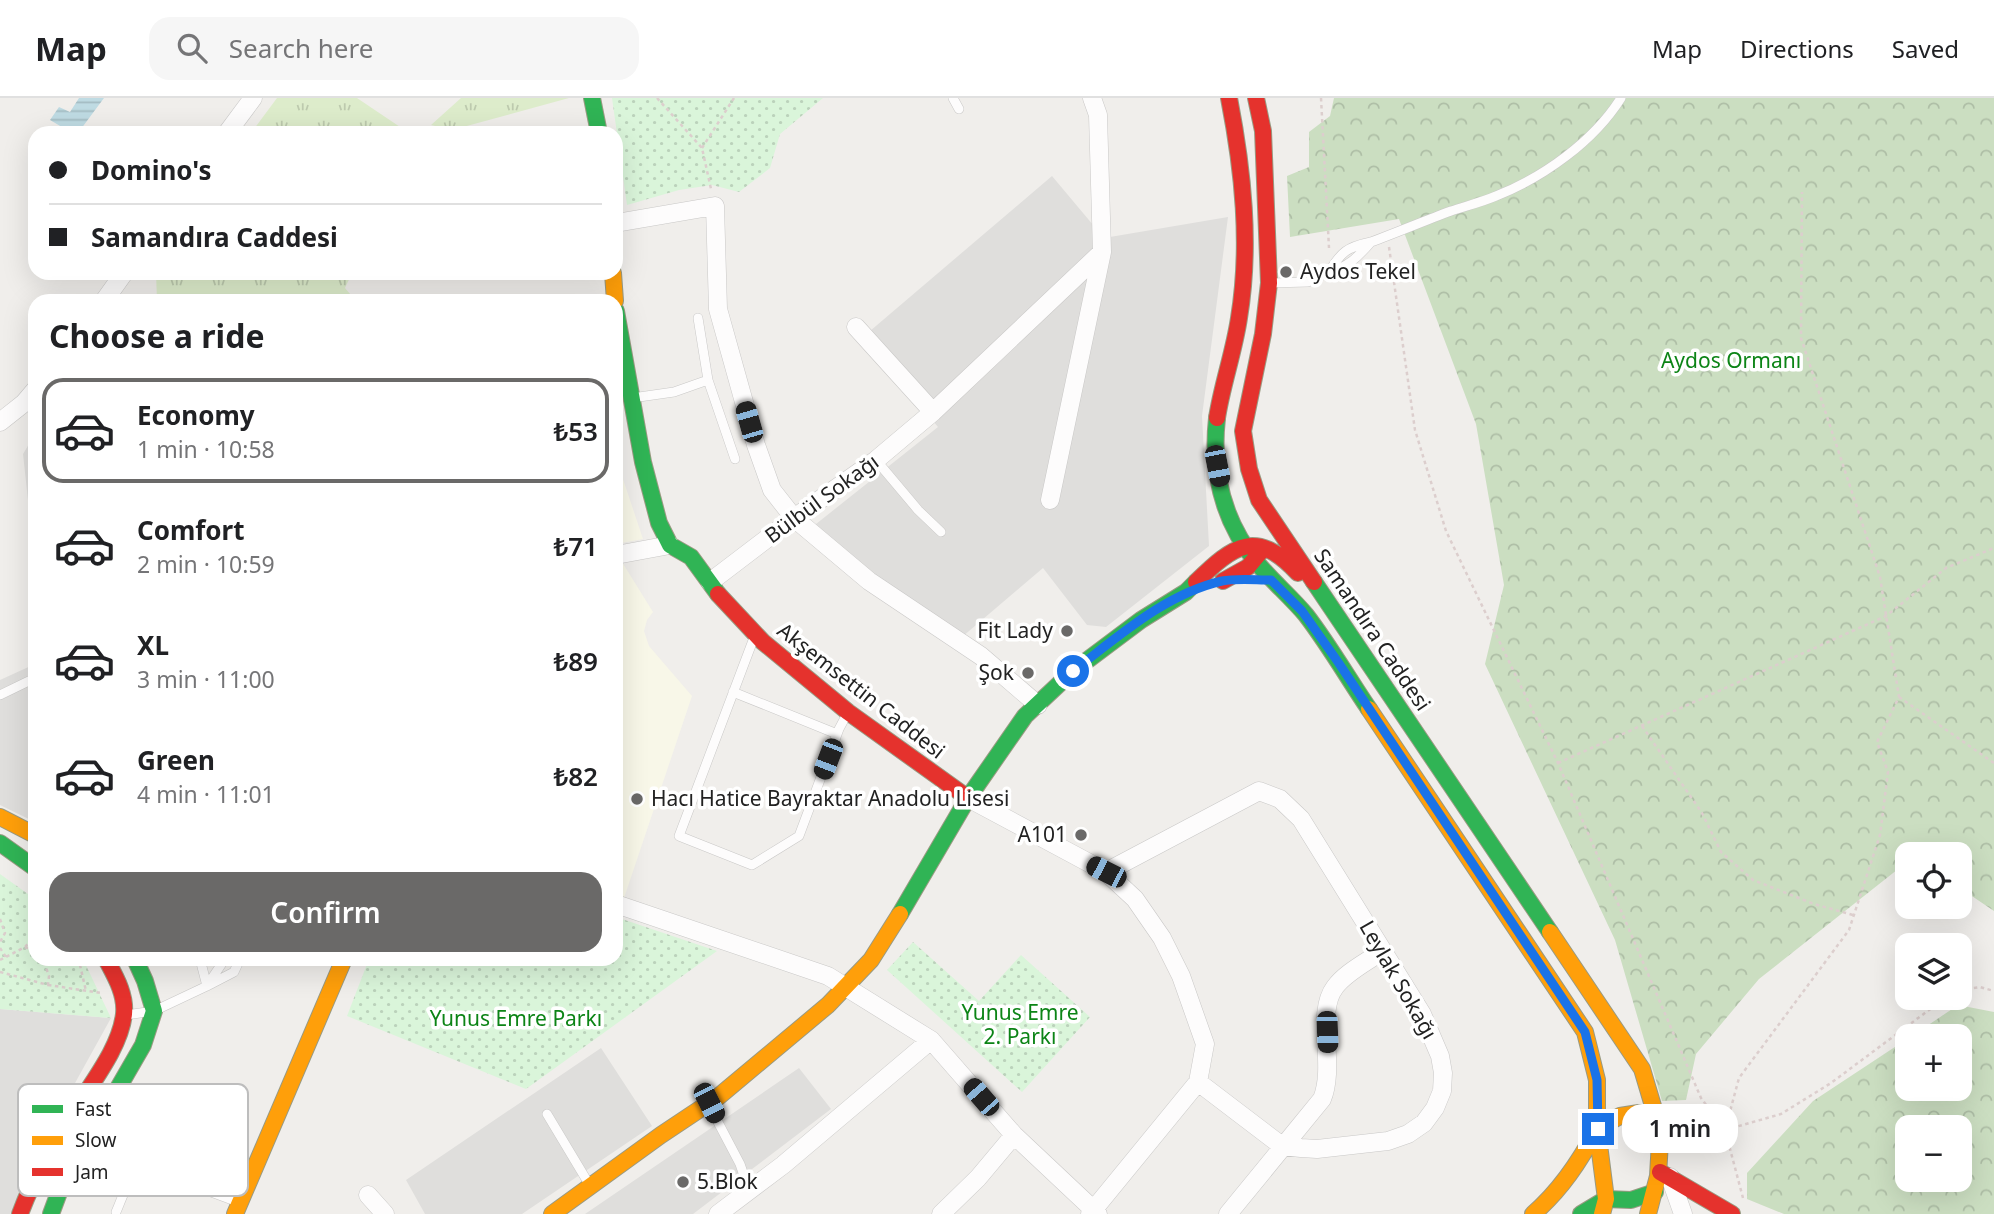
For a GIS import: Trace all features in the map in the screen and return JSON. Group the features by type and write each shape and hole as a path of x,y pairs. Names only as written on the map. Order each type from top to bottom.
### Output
{"main road":[{"path":"592,98 598,126"},
{"path":"1223,556 1227,534 1226,512 1214,439 1217,409 1234,346 1244,272 1237,132 1229,98"},
{"name":"Samandıra Caddesi","path":"1256,98 1263,131 1269,283 1263,334 1243,430 1249,469 1259,500 1642,1069 1657,1112 1665,1175 1655,1192 1648,1214"},
{"path":"623,354 643,463 659,523 670,545"},
{"path":"1223,581 1255,561 1265,547 1259,500"},
{"path":"1226,512 1242,546 1302,611 1338,662 1585,1032 1597,1080 1604,1207"},
{"name":"Akşemsettin Caddesi","path":"670,545 691,557 725,603 756,635 848,712 968,798"},
{"path":"552,1214 709,1103 828,1005 871,960 968,798 1025,716 1073,671 1141,620 1186,592 1223,556 1242,546 1265,547 1285,559 1339,618"},
{"path":"1186,592 1223,581 1271,580"},
{"path":"0,817 28,831"},
{"path":"0,843 28,863"},
{"path":"91,1084 111,1051 124,1016 122,990 110,966"},
{"path":"120,1084 143,1045 154,1011 138,966"},
{"path":"248,1183 341,966"},
{"path":"1533,1214 1573,1173 1598,1129 1620,1116 1639,1113 1659,1130"},
{"path":"1665,1175 1732,1214"},
{"path":"1581,1214 1655,1192"},
{"path":"20,1214 26,1196"},
{"path":"51,1214 58,1196"}],"street":[{"path":"232,126 253,98"},
{"path":"1050,500 1102,252 1098,115 1092,98"},
{"path":"623,222 715,206 718,309 756,445 772,491 794,518 869,581 981,656 1038,705"},
{"name":"Bülbül Sokağı","path":"710,582 876,460 933,412 1102,252"},
{"path":"856,327 933,412"},
{"path":"0,422 28,398"},
{"path":"623,554 670,545"},
{"name":"Leylak Sokağı","path":"1106,872 1259,791 1280,799 1301,819 1422,1014 1440,1056 1442,1091 1435,1108 1424,1123 1408,1135 1317,1149 1282,1146"},
{"path":"623,906 828,976 931,1041 1014,1135 1094,1212 1198,1082 1205,1044 1181,976 1162,938 1135,899 1106,872 968,798"},
{"path":"1228,1214 1317,1107 1329,1077 1327,1010 1331,994 1341,980 1382,951"},
{"path":"718,1214 931,1041"},
{"path":"1198,1082 1282,1146"},
{"path":"941,1214 978,1178 1014,1135"},
{"path":"1665,1175 1683,1214"},
{"path":"368,1195 385,1214"}],"lane":[{"path":"953,98 959,109"},
{"path":"1269,283 1308,282 1329,272 1339,255 1355,245 1371,242 1498,195 1559,160 1587,138 1610,116 1621,98"},
{"path":"698,318 708,380 735,458"},
{"path":"630,398 674,391 708,380"},
{"path":"876,460 918,510 941,532"},
{"path":"756,635 679,836 752,865 799,836 837,734 848,712"},
{"path":"0,695 28,681"},
{"path":"733,692 837,734"},
{"path":"202,966 207,986"},
{"path":"207,986 220,966"},
{"path":"124,1016 154,1011 234,972 237,966"},
{"path":"709,1103 740,1164 749,1191"},
{"path":"547,1114 590,1186"},
{"path":"116,1212 123,1196"},
{"path":"208,1196 237,1209"}],"path":[{"path":"657,98 702,148 715,206"},
{"path":"702,148 734,98"},
{"path":"1321,98 1330,234 1329,272"},
{"path":"1725,1130 1739,1078 1849,930 1881,835 1888,772 1877,742 1899,697 1880,577 1801,338 1802,192"},
{"path":"1387,236 1415,430 1446,531 1558,763 1701,1098 1725,1130 1745,1202"},
{"path":"1558,763 1886,616 1946,568 1994,548"},
{"path":"1899,697 1994,763"},
{"path":"1642,726 1702,813 1721,852 1742,871 1753,880 1777,890 1854,915"},
{"path":"0,919 5,933 0,942"},
{"path":"0,960 28,944"},
{"path":"0,948 6,957"},
{"path":"46,966 50,976 48,985"},
{"path":"78,966 86,991"},
{"path":"0,972 48,985 122,996"},
{"path":"1972,988 1980,987 1994,991"},
{"path":"1659,1130 1725,1130 1781,1114 1831,1083 1929,1010"}],"shaded area":[{"path":"1052,176 1104,238 1228,217 1202,416 1209,546 1106,627 1087,625 1043,568 962,637 811,528 938,427 863,337"},
{"path":"28,446 28,500 23,454"},
{"path":"623,479 643,539 623,543"},
{"name":"Hacı Hatice Bayraktar Anadolu Lisesi","path":"623,564 653,612 644,631 649,646 692,696 623,901"},
{"path":"28,667 28,819 0,805 0,680"},
{"path":"0,1009 111,1018 74,1084 18,1084 19,1196 14,1214 0,1214"},
{"path":"601,1048 652,1126 522,1214 425,1214 406,1180"},
{"path":"799,1068 831,1109 693,1214 585,1214"}],"green space":[{"path":"277,98 357,98 399,126 256,126"},
{"path":"461,98 569,98 467,126 431,125"},
{"path":"612,98 823,98 780,134 770,168 739,192 712,185 679,190 627,205 623,176 623,126 616,126"},
{"name":"Aydos Ormanı","path":"1334,98 1994,98 1994,911 1972,896 1972,842 1895,842 1895,871 1759,979 1696,1054 1686,1100 1662,1101 1615,940 1485,664 1504,585 1476,424 1399,219 1290,237 1287,176 1309,167 1309,132 1330,116"},
{"path":"156,280 349,280 345,288 350,294 157,294"},
{"path":"0,874 28,894 28,966 86,966 111,1018 0,1009"},
{"name":"Yunus Emre Parkı","path":"623,919 717,951 526,1089 347,1016 366,966 623,966"},
{"name":"Yunus Emre 2. Parkı","path":"913,942 979,1001 1021,955 1090,1017 1022,1092 887,970"},
{"path":"1972,1008 1994,1012 1994,1214 1784,1214 1747,1199 1747,1173 1813,1101 1895,1047 1895,1101 1972,1101 1972,1024 1930,1024 1951,1010 1972,1010"}],"water":[{"path":"79,98 104,98 83,126 60,126 50,120 59,107 70,112"}],"traffic: fast":[{"path":"592,98 598,126"},
{"path":"623,350 643,462 659,523 670,545 691,557 718,594"},
{"path":"1217,418 1218,477 1222,496 1236,531 1258,564 1306,615 1369,709"},
{"path":"900,914 968,798 1025,716 1073,671 1141,620 1186,592 1196,582"},
{"path":"1314,582 1550,932"},
{"path":"0,843 28,863"},
{"path":"120,1084 143,1045 154,1011 138,966"},
{"path":"1581,1214 1606,1199 1631,1200 1655,1192"},
{"path":"51,1214 58,1196"}],"traffic: slow":[{"path":"614,280 614,294"},
{"path":"1369,709 1585,1032 1597,1080 1597,1129 1606,1199 1602,1214"},
{"path":"0,817 28,831"},
{"path":"552,1214 718,1097 828,1005 871,960 900,914"},
{"path":"1550,932 1642,1069 1660,1141 1658,1176 1648,1214"},
{"path":"248,1184 341,966"},
{"path":"1597,1129 1620,1116 1639,1113 1659,1130"},
{"path":"1533,1214 1569,1174 1597,1129"},
{"path":"235,1214 243,1196"}],"traffic: jam":[{"path":"1217,418 1237,331 1243,291 1244,208 1229,98"},
{"path":"1256,98 1263,131 1269,283 1263,334 1243,431 1249,469 1259,500 1314,582"},
{"path":"1196,582 1234,551 1257,546 1270,550 1298,573"},
{"path":"1223,581 1248,567 1263,549"},
{"path":"718,594 763,642 848,712 968,798"},
{"path":"91,1084 117,1039 124,1014 119,985 110,966"},
{"path":"1660,1172 1732,1214"},
{"path":"20,1214 28,1196"}],"place":[{"name":"Aydos Tekel","path":"1286,272"},
{"name":"Fit Lady","path":"1067,631"},
{"name":"Şok","path":"1028,673"},
{"name":"Hacı Hatice Bayraktar Anadolu Lisesi","path":"637,799"},
{"name":"A101","path":"1081,835"},
{"name":"5.Blok","path":"683,1182"}],"route":[{"path":"1073,671 1141,620 1186,592 1223,581 1271,580 1302,611 1338,662 1585,1032 1597,1080 1598,1129"}]}
